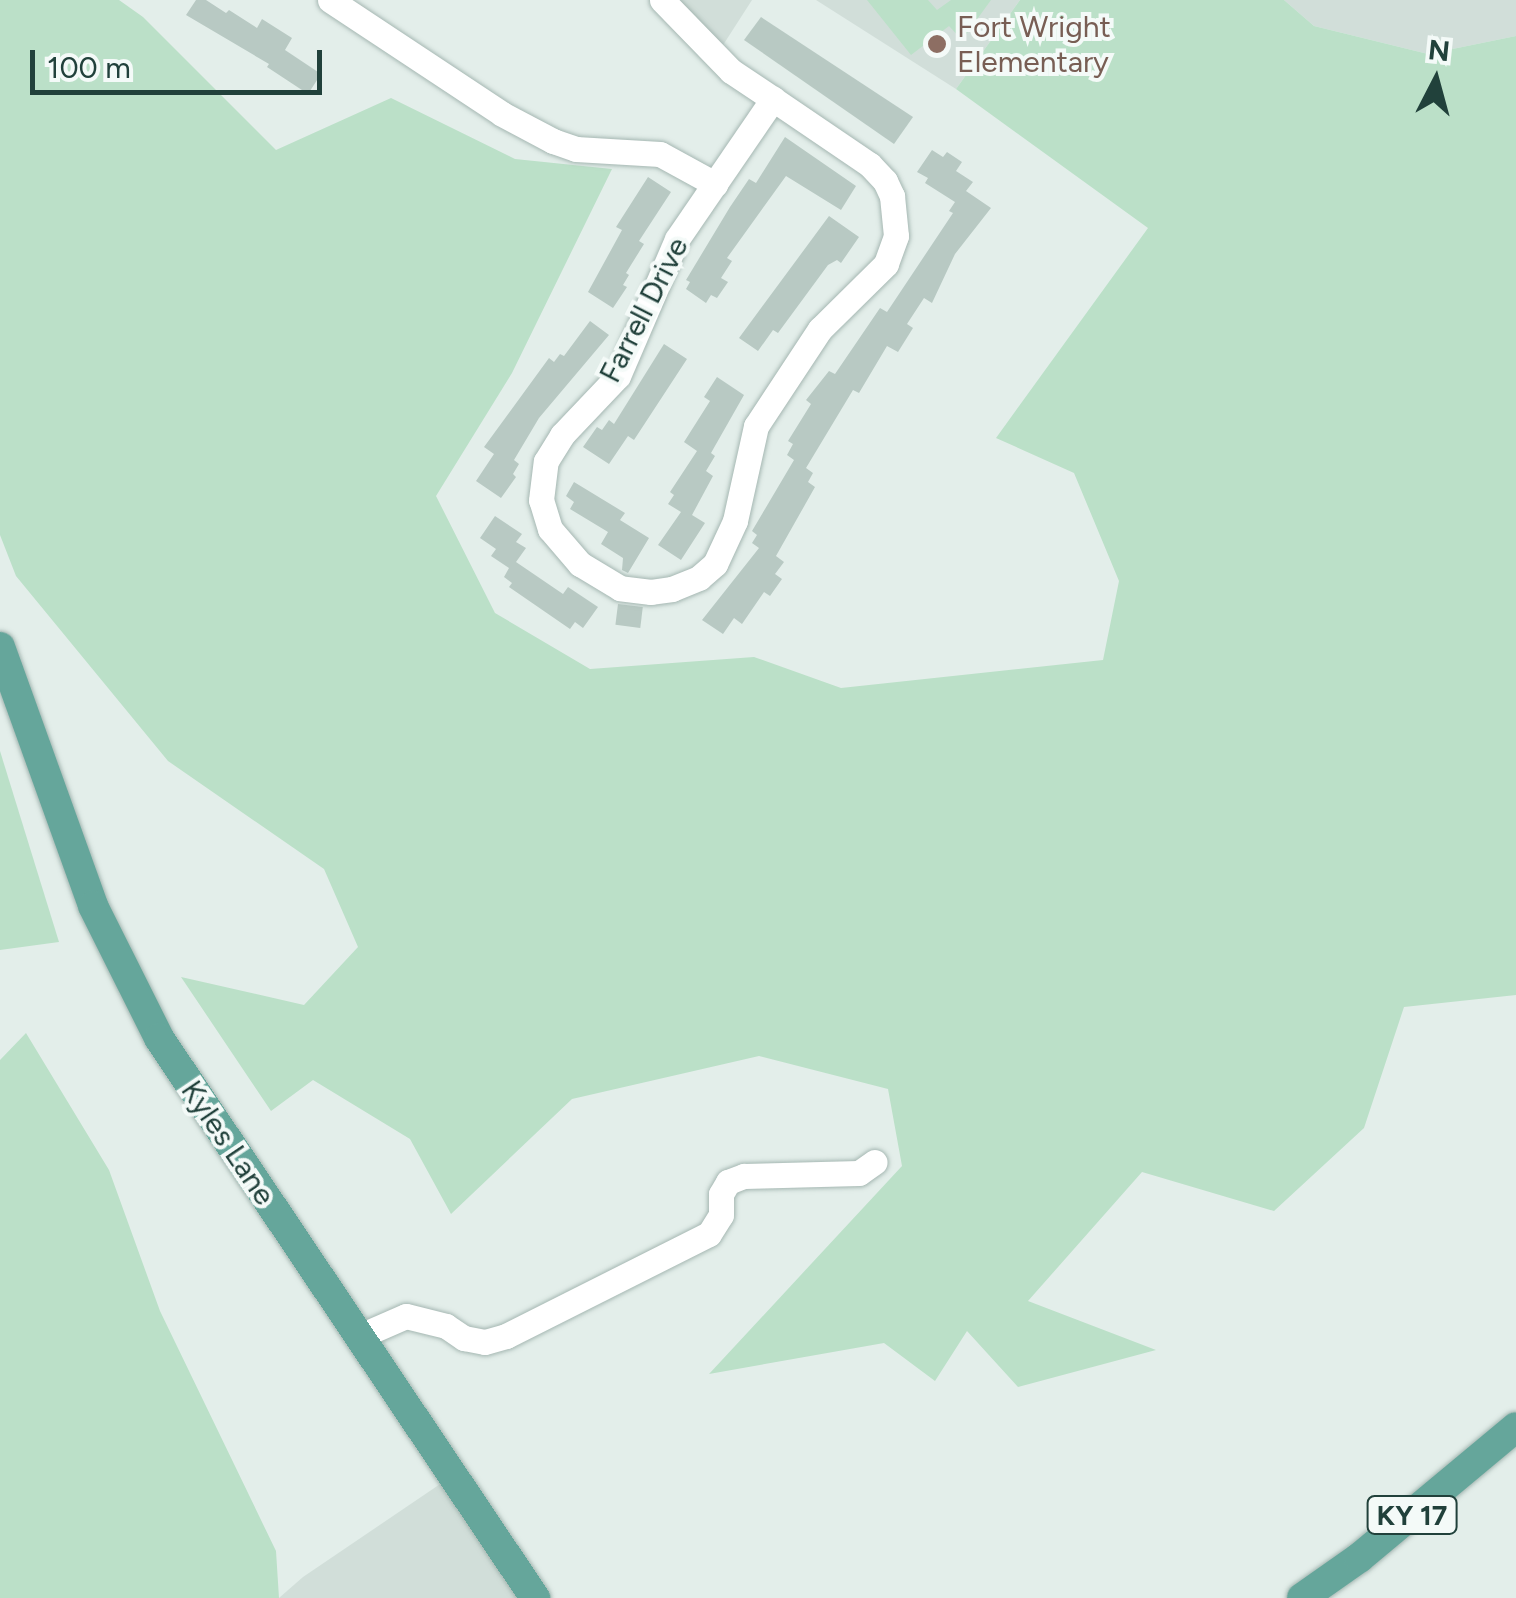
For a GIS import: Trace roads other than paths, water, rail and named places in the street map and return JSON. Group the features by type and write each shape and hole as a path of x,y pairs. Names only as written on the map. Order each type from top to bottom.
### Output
{"main road":[{"name":"Kyles Lane","path":"0,647 93,906 150,1021 181,1075 535,1598"},
{"name":"KY 17","path":"1302,1598 1359,1558 1516,1426"}],"street":[{"path":"330,0 502,114 553,142 576,149 660,154 715,184"},
{"name":"Farrell Drive","path":"662,0 731,71 774,99 870,165 885,180 892,196 896,236 886,264 820,329 756,426 736,521 715,564 699,578 672,589 651,592 620,588 595,576 558,541 544,514 543,473 562,435 618,376 639,333 661,271 774,99"},
{"path":"360,1336 406,1316 446,1326 464,1338 485,1342 506,1336 709,1234 721,1214 721,1194 728,1182 744,1176 858,1174 874,1162"}],"place":[{"name":"Fort Wright Elementary","path":"937,44"}]}
